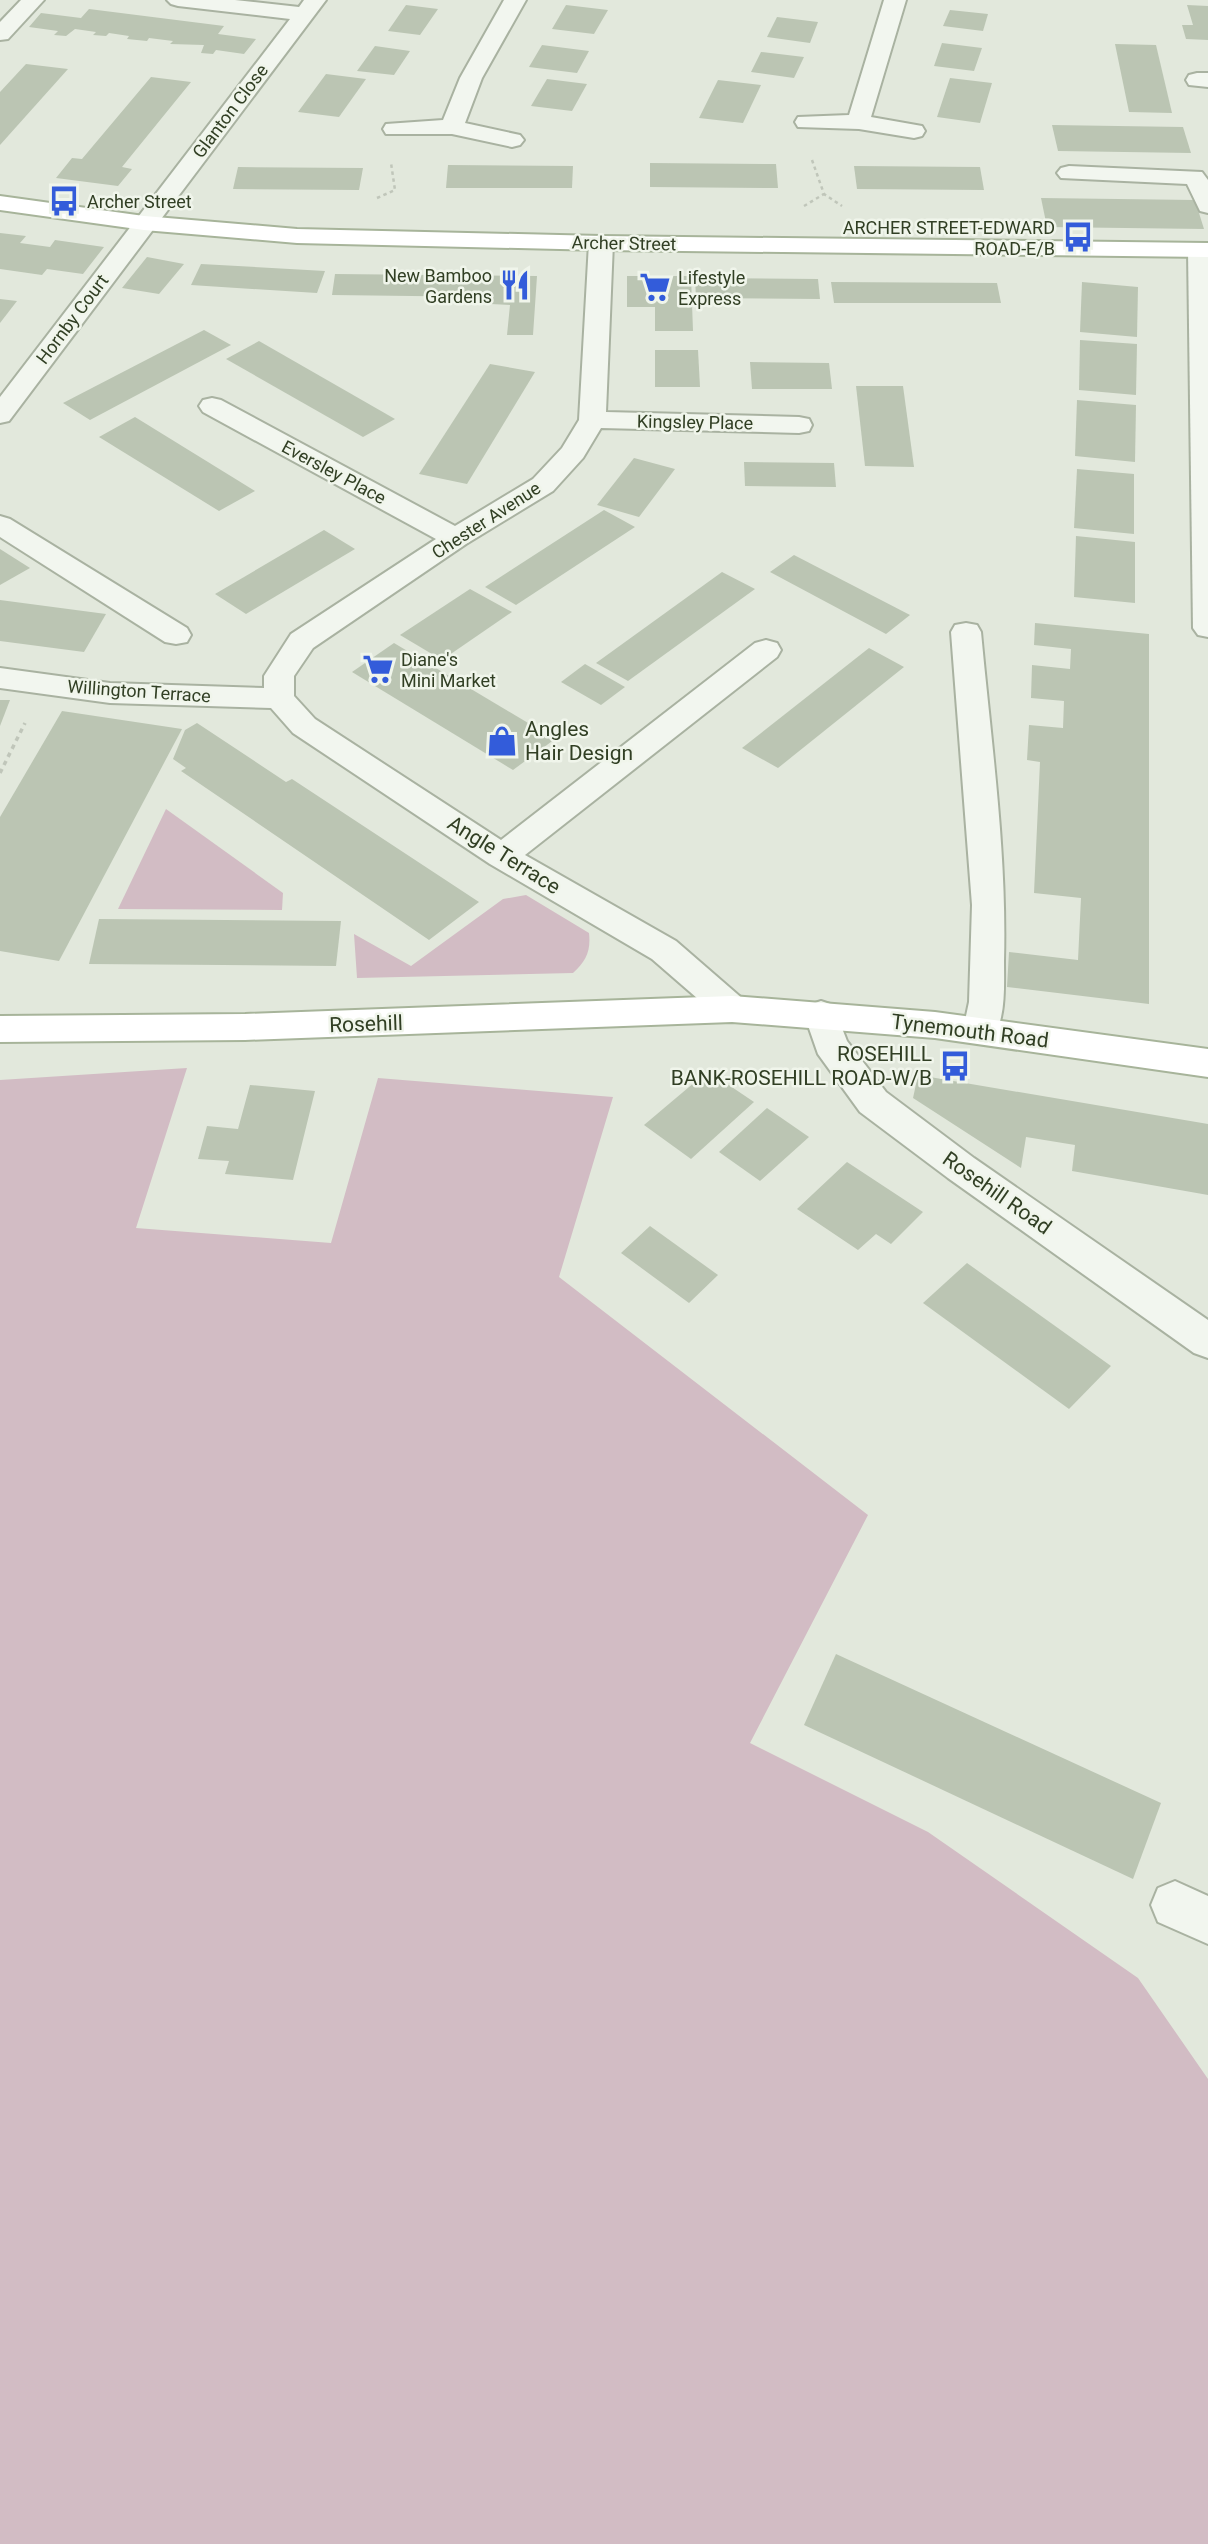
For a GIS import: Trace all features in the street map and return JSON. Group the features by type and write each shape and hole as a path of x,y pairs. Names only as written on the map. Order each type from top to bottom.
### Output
{"main road":[{"name":"Archer Street","path":"0,203 144,223 297,236 600,243 1204,250"},
{"name":"Tynemouth Road","path":"732,1009 821,1014 981,1030 1208,1063"},
{"name":"Rosehill","path":"0,1029 349,1024 732,1009"}],"street":[{"path":"0,34 33,0"},
{"path":"178,0 309,7"},
{"path":"452,127 471,78 515,0"},
{"path":"859,122 861,106 895,0"},
{"name":"Glanton Close","path":"144,223 309,7"},
{"path":"806,122 859,122 914,131"},
{"path":"394,129 452,127 513,139"},
{"path":"1069,173 1194,177 1202,188 1208,206"},
{"name":"Hornby Court","path":"0,415 144,223"},
{"name":"Chester Avenue","path":"279,698 279,676 302,641 456,538 543,485 573,452 592,419 600,243"},
{"path":"1204,250 1208,628"},
{"name":"Eversley Place","path":"212,406 456,538"},
{"name":"Kingsley Place","path":"592,419 799,425"},
{"path":"0,525 176,635"},
{"path":"966,632 989,905 986,1002 981,1030"},
{"path":"502,856 766,650"},
{"name":"Willington Terrace","path":"0,678 110,693 279,698"},
{"name":"Angle Terrace","path":"279,698 303,726 502,856 664,950 732,1009"},
{"name":"Rosehill Road","path":"821,1014 831,1045 873,1102 961,1168 1208,1341"}],"path":[{"path":"371,201 395,190 390,154"},
{"path":"0,773 44,684"}],"shaded area":[{"path":"166,809 283,893 282,910 118,909"},
{"path":"526,895 589,933 587,955 573,973 357,978 354,934 411,966 503,899"},
{"path":"187,1068 136,1228 331,1243 378,1078 613,1097 559,1277 868,1515 750,1743 928,1832 1138,1978 1208,2079 1208,2544 0,2544 0,1080"}],"building":[{"path":"406,5 438,9 420,35 388,31"},
{"path":"566,5 608,10 594,34 552,29"},
{"path":"1187,5 1208,6 1208,40 1186,39 1182,25 1193,25"},
{"path":"89,9 224,26 218,34 256,39 244,54 216,50 213,54 201,53 204,45 170,44 173,41 149,38 147,41 127,39 129,36 109,33 106,36 93,35 96,32 75,29 66,36 54,35 58,31 29,27 41,13 81,18"},
{"path":"950,10 988,14 983,31 943,26"},
{"path":"777,17 818,22 810,43 767,37"},
{"path":"942,43 982,48 974,71 934,66"},
{"path":"1115,44 1156,45 1172,113 1129,112"},
{"path":"542,45 589,51 577,73 529,67"},
{"path":"375,46 410,51 394,75 357,71"},
{"path":"761,52 804,57 794,78 751,72"},
{"path":"26,64 68,69 0,145 0,92"},
{"path":"326,74 366,79 339,117 298,112"},
{"path":"151,77 191,82 122,167 132,169 118,186 56,178 72,158 82,159"},
{"path":"950,78 992,83 980,123 937,117"},
{"path":"547,79 587,84 572,111 531,106"},
{"path":"718,80 761,85 743,123 699,118"},
{"path":"1052,125 1183,127 1191,153 1058,151"},
{"path":"650,163 776,164 778,188 650,187"},
{"path":"448,165 573,166 572,188 446,188"},
{"path":"854,166 980,167 984,190 857,189"},
{"path":"238,167 363,168 359,190 233,189"},
{"path":"1041,198 1195,200 1204,229 1047,227"},
{"path":"0,233 26,236 20,243 50,247 55,240 104,247 83,274 47,269 42,275 0,269"},
{"path":"147,257 184,264 159,294 122,288"},
{"path":"201,264 325,271 317,293 191,285"},
{"path":"335,274 537,276 533,335 507,335 510,305 491,304 492,297 332,295"},
{"path":"627,276 691,276 693,331 655,331 655,307 627,307"},
{"path":"695,278 818,279 820,299 696,298"},
{"path":"831,282 997,283 1001,303 834,303"},
{"path":"1082,282 1138,287 1137,337 1080,332"},
{"path":"0,299 17,301 0,323"},
{"path":"204,330 231,345 90,420 63,403"},
{"path":"1080,340 1137,344 1136,395 1079,390"},
{"path":"259,341 395,419 363,437 226,359"},
{"path":"655,350 698,350 700,387 655,387"},
{"path":"750,362 829,363 832,389 752,389"},
{"path":"490,364 535,372 467,484 419,474"},
{"path":"856,386 903,386 914,467 865,466"},
{"path":"1077,400 1136,405 1135,462 1075,456"},
{"path":"135,417 255,491 219,511 99,437"},
{"path":"634,458 675,469 639,517 597,505"},
{"path":"744,462 834,463 836,487 745,486"},
{"path":"1077,469 1134,474 1134,534 1074,528"},
{"path":"604,510 635,527 516,605 485,587"},
{"path":"324,530 355,549 246,614 215,594"},
{"path":"1076,536 1135,542 1135,603 1074,597"},
{"path":"0,549 30,568 0,585"},
{"path":"794,555 910,615 886,634 770,572"},
{"path":"722,572 755,589 628,681 596,663"},
{"path":"470,589 512,612 442,660 400,635"},
{"path":"0,600 106,614 84,652 0,641"},
{"path":"1035,623 1149,634 1149,1004 1007,987 1009,952 1078,960 1081,898 1034,893 1040,762 1027,760 1029,725 1063,728 1064,701 1031,698 1032,665 1070,669 1071,649 1034,645"},
{"path":"394,643 555,739 513,770 352,672"},
{"path":"869,648 904,667 778,768 742,748"},
{"path":"585,664 625,687 601,705 561,682"},
{"path":"0,700 10,700 0,726"},
{"path":"62,711 182,729 59,961 0,951 0,817"},
{"path":"197,723 286,782 292,779 479,902 429,940 181,771 186,768 173,759 185,730"},
{"path":"99,919 341,921 336,966 89,964"},
{"path":"708,1071 754,1102 691,1159 644,1125"},
{"path":"918,1075 1208,1124 1208,1195 1072,1171 1075,1145 1026,1137 1021,1168 913,1098"},
{"path":"250,1085 315,1091 293,1180 225,1174 229,1161 198,1159 207,1126 238,1129"},
{"path":"767,1108 809,1137 760,1181 719,1152"},
{"path":"847,1162 923,1212 891,1244 876,1234 858,1250 797,1209"},
{"path":"650,1226 718,1275 689,1303 621,1253"},
{"path":"967,1263 1111,1366 1069,1409 923,1303"},
{"path":"836,1654 1161,1803 1133,1879 804,1725"}],"place":[{"name":"Archer Street","path":"64,201"},
{"name":"ARCHER STREET-EDWARD ROAD-E/B","path":"1078,237"},
{"name":"New Bamboo Gardens","path":"515,285"},
{"name":"Lifestyle Express","path":"655,287"},
{"name":"Diane's Mini Market","path":"378,669"},
{"name":"Angles Hair Design","path":"502,741"},
{"name":"ROSEHILL BANK-ROSEHILL ROAD-W/B","path":"955,1066"}]}
